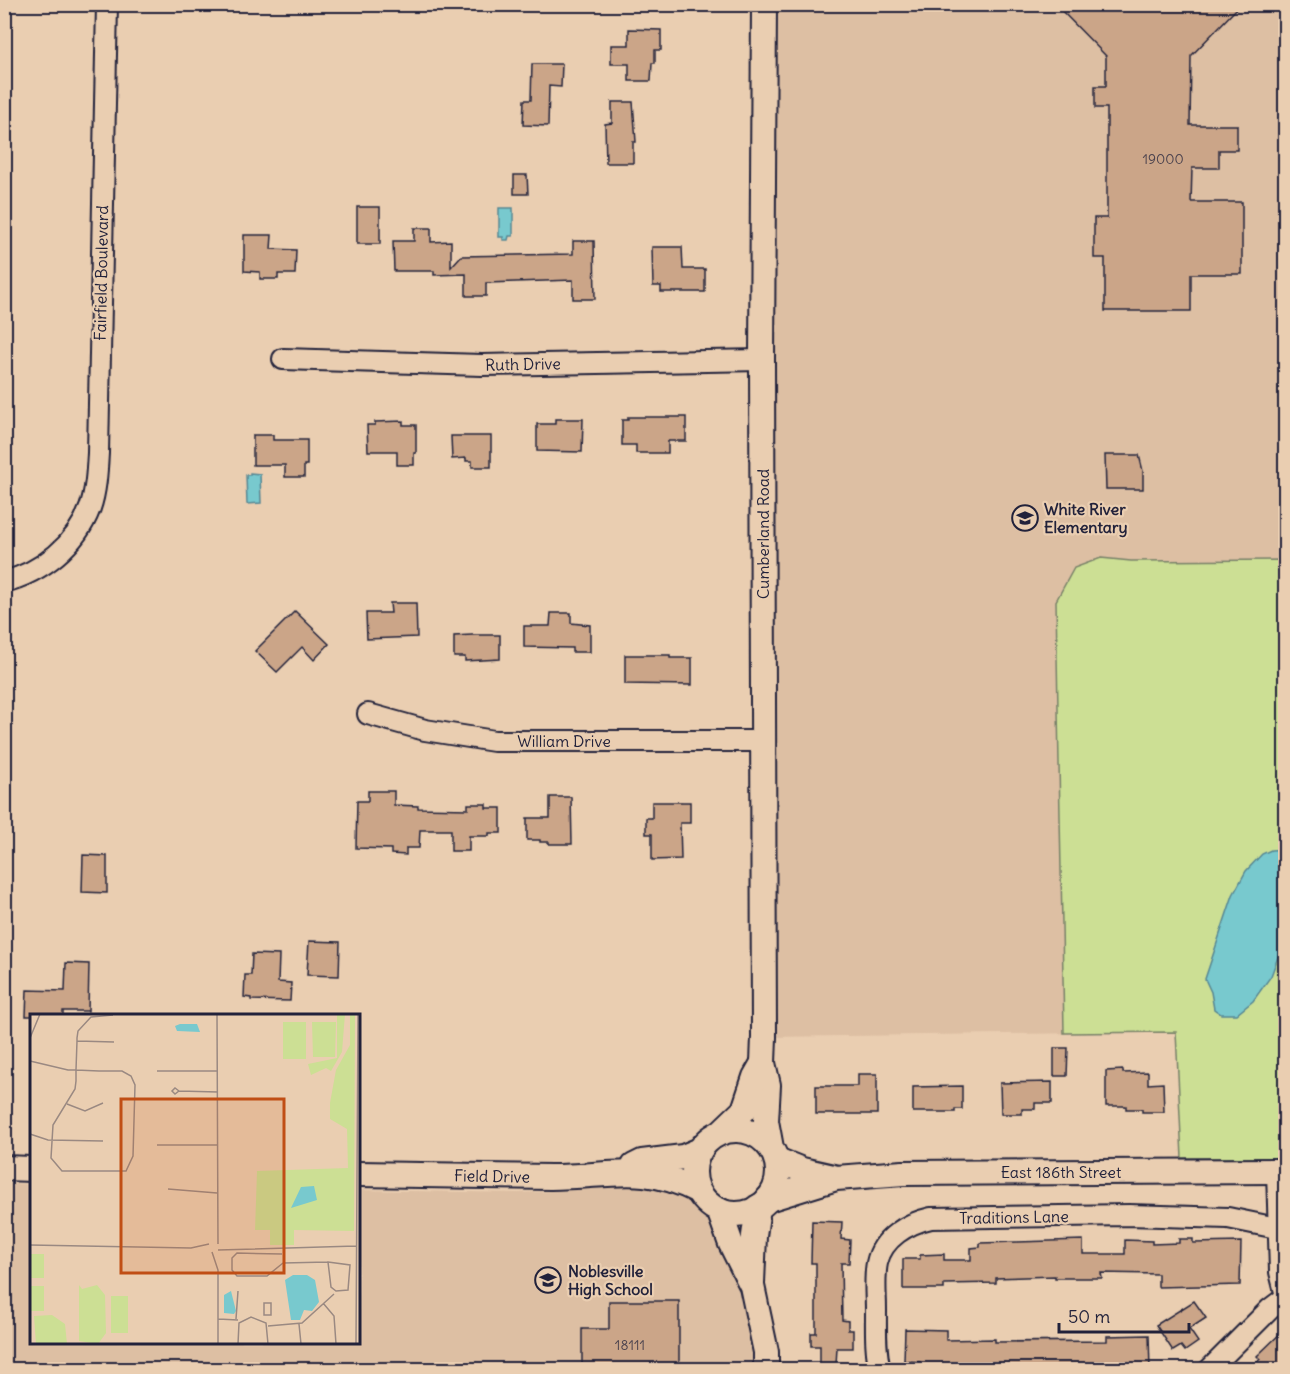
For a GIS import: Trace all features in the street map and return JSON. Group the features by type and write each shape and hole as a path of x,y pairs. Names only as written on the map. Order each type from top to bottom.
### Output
{"street":[{"name":"Fairfield Boulevard","path":"4,582 19,578 46,564 74,536 93,497 98,453 107,4"},
{"name":"Cumberland Road","path":"764,4 763,1063 768,1086 766,1122 774,1154"},
{"name":"Ruth Drive","path":"283,359 482,365 762,360"},
{"name":"William Drive","path":"368,714 424,730 484,740 763,741"},
{"name":"Cumberland Road","path":"721,1132 744,1110 755,1077 763,1063"},
{"path":"763,1203 746,1213 732,1214 707,1203 698,1191 694,1171 700,1150 709,1140 721,1132 735,1130 750,1132 761,1138 774,1154 778,1174 775,1187 763,1203 754,1236 752,1286 766,1352 766,1370"},
{"path":"624,1172 642,1162 683,1157 700,1150"},
{"name":"East 186th Street","path":"774,1154 802,1170 836,1178"},
{"path":"4,1168 30,1169"},
{"path":"1209,1370 1270,1309 1286,1297 1280,1272 1277,1228 1281,1171"},
{"name":"East 186th Street","path":"763,1203 836,1178 903,1173 1281,1171"},
{"path":"624,1172 665,1177 698,1191"},
{"name":"Field Drive","path":"360,1174 555,1177 624,1172"},
{"path":"719,1210 731,1244 752,1286"},
{"name":"Traditions Lane","path":"880,1370 876,1339 877,1262 884,1248 894,1236 905,1226 920,1220 1129,1215 1228,1218 1277,1228"}],"shaded area":[{"name":"White River Elementary","path":"764,5 1285,5 1285,1158 1182,1158 1176,1032 764,1037"},
{"name":"Noblesville High School","path":"653,1180 689,1196 721,1232 733,1263 755,1342 755,1369 5,1369 4,1184 30,1184 30,1344 360,1344 360,1190 518,1193 574,1190 583,1187"}],"green space":[{"path":"1101,558 1131,561 1285,560 1285,1158 1182,1158 1176,1032 1064,1033 1056,601 1074,568"}],"water":[{"path":"499,208 513,208 513,236 509,236 508,240 503,240 503,237 499,237"},
{"path":"260,474 261,503 247,504 246,475"},
{"path":"1285,849 1285,938 1271,976 1253,1001 1237,1014 1221,1014 1214,1009 1211,992 1205,979 1233,895 1246,871 1262,854 1271,850"}],"building":[{"path":"1055,4 1241,4 1191,56 1190,125 1237,125 1237,150 1219,150 1219,168 1192,168 1191,202 1242,202 1242,274 1191,274 1191,311 1105,311 1105,258 1094,258 1094,218 1107,218 1107,108 1095,108 1095,86 1106,86 1106,56"},
{"path":"629,29 661,30 661,50 655,50 651,81 629,81 629,64 611,64 611,45 629,45"},
{"path":"532,64 562,64 561,87 549,86 548,126 523,125 524,100 531,100"},
{"path":"612,102 633,102 636,142 633,142 633,163 606,163 605,124 612,123"},
{"path":"514,175 527,175 528,194 514,194"},
{"path":"357,207 380,207 380,244 357,244"},
{"path":"414,228 431,228 431,242 451,241 451,267 461,256 573,254 573,241 594,241 595,299 573,299 573,280 486,283 486,296 466,296 466,274 434,275 434,271 394,271 393,241 414,241"},
{"path":"244,235 272,235 271,249 296,250 295,274 278,274 278,279 260,279 260,272 244,271"},
{"path":"652,247 682,247 683,269 705,269 705,292 661,292 661,286 653,286"},
{"path":"628,417 686,417 686,441 668,441 668,453 636,453 636,445 622,445 622,420 628,420"},
{"path":"555,419 583,419 582,452 537,451 537,424 555,424"},
{"path":"403,421 403,425 416,425 414,465 397,465 397,451 368,451 367,425 375,425 375,422"},
{"path":"253,435 273,435 273,440 307,440 307,465 304,465 304,477 285,477 285,465 253,465"},
{"path":"451,436 491,436 491,467 472,467 472,461 466,461 466,458 452,459"},
{"path":"1105,455 1139,455 1143,471 1143,489 1106,489"},
{"path":"390,603 416,603 417,637 367,639 366,613 391,613"},
{"path":"295,611 329,644 314,660 302,647 277,672 255,651"},
{"path":"551,613 571,613 571,623 590,625 590,652 572,652 572,648 524,647 524,626 550,626"},
{"path":"500,635 500,659 465,661 465,657 454,657 454,636"},
{"path":"625,655 670,655 670,658 692,658 692,685 625,684"},
{"path":"368,791 394,791 394,805 468,809 468,804 486,804 486,808 501,808 501,833 489,833 489,836 469,836 469,851 451,851 451,830 420,830 419,848 406,848 406,855 391,854 391,849 356,848 357,801 368,801"},
{"path":"550,797 571,797 572,844 549,844 549,842 540,842 540,840 527,840 527,818 550,818"},
{"path":"652,802 690,802 690,823 680,823 681,859 652,860 652,834 646,834 646,818 652,818"},
{"path":"83,855 107,856 107,893 82,892"},
{"path":"309,941 340,942 339,976 307,975"},
{"path":"252,954 279,955 278,982 291,983 290,1001 251,1000 251,998 244,997 245,975 251,975"},
{"path":"66,963 89,964 88,1011 63,1011 63,1014 26,1016 27,990 65,991"},
{"path":"1054,1048 1068,1048 1067,1076 1054,1076"},
{"path":"1123,1070 1123,1073 1148,1072 1148,1084 1163,1083 1164,1112 1142,1112 1142,1109 1126,1109 1126,1106 1106,1106 1106,1071"},
{"path":"858,1074 877,1074 877,1114 816,1114 816,1086 858,1086"},
{"path":"1052,1082 1052,1103 1035,1103 1035,1109 1022,1109 1022,1114 1001,1114 1000,1083"},
{"path":"962,1086 962,1109 955,1109 955,1112 913,1112 913,1087"},
{"path":"812,1221 842,1222 841,1239 850,1240 849,1263 841,1263 842,1320 848,1321 848,1330 853,1330 853,1348 837,1348 836,1364 820,1364 820,1346 811,1346 811,1333 816,1333 816,1263 811,1263"},
{"path":"1179,1239 1193,1239 1193,1243 1241,1242 1240,1285 1158,1287 1158,1274 1101,1273 1102,1278 1055,1278 1055,1276 996,1278 996,1283 944,1284 944,1289 903,1289 903,1259 920,1259 920,1255 944,1254 944,1260 971,1260 971,1248 980,1247 980,1243 1083,1240 1083,1254 1125,1254 1125,1240 1152,1241 1152,1244 1179,1243"},
{"path":"609,1301 679,1301 679,1369 582,1370 582,1329 609,1329"},
{"path":"1194,1301 1206,1318 1189,1329 1198,1342 1185,1351 1181,1346 1173,1351 1156,1325"},
{"path":"1286,1328 1286,1370 1250,1370 1260,1359 1257,1356"},
{"path":"905,1329 946,1330 946,1340 995,1339 995,1342 1107,1341 1107,1336 1149,1335 1150,1370 1124,1370 1124,1366 1081,1366 1081,1370 920,1369 920,1362 904,1361"}],"place":[{"name":"White River Elementary","path":"1025,518"},
{"name":"Noblesville High School","path":"548,1280"}]}
